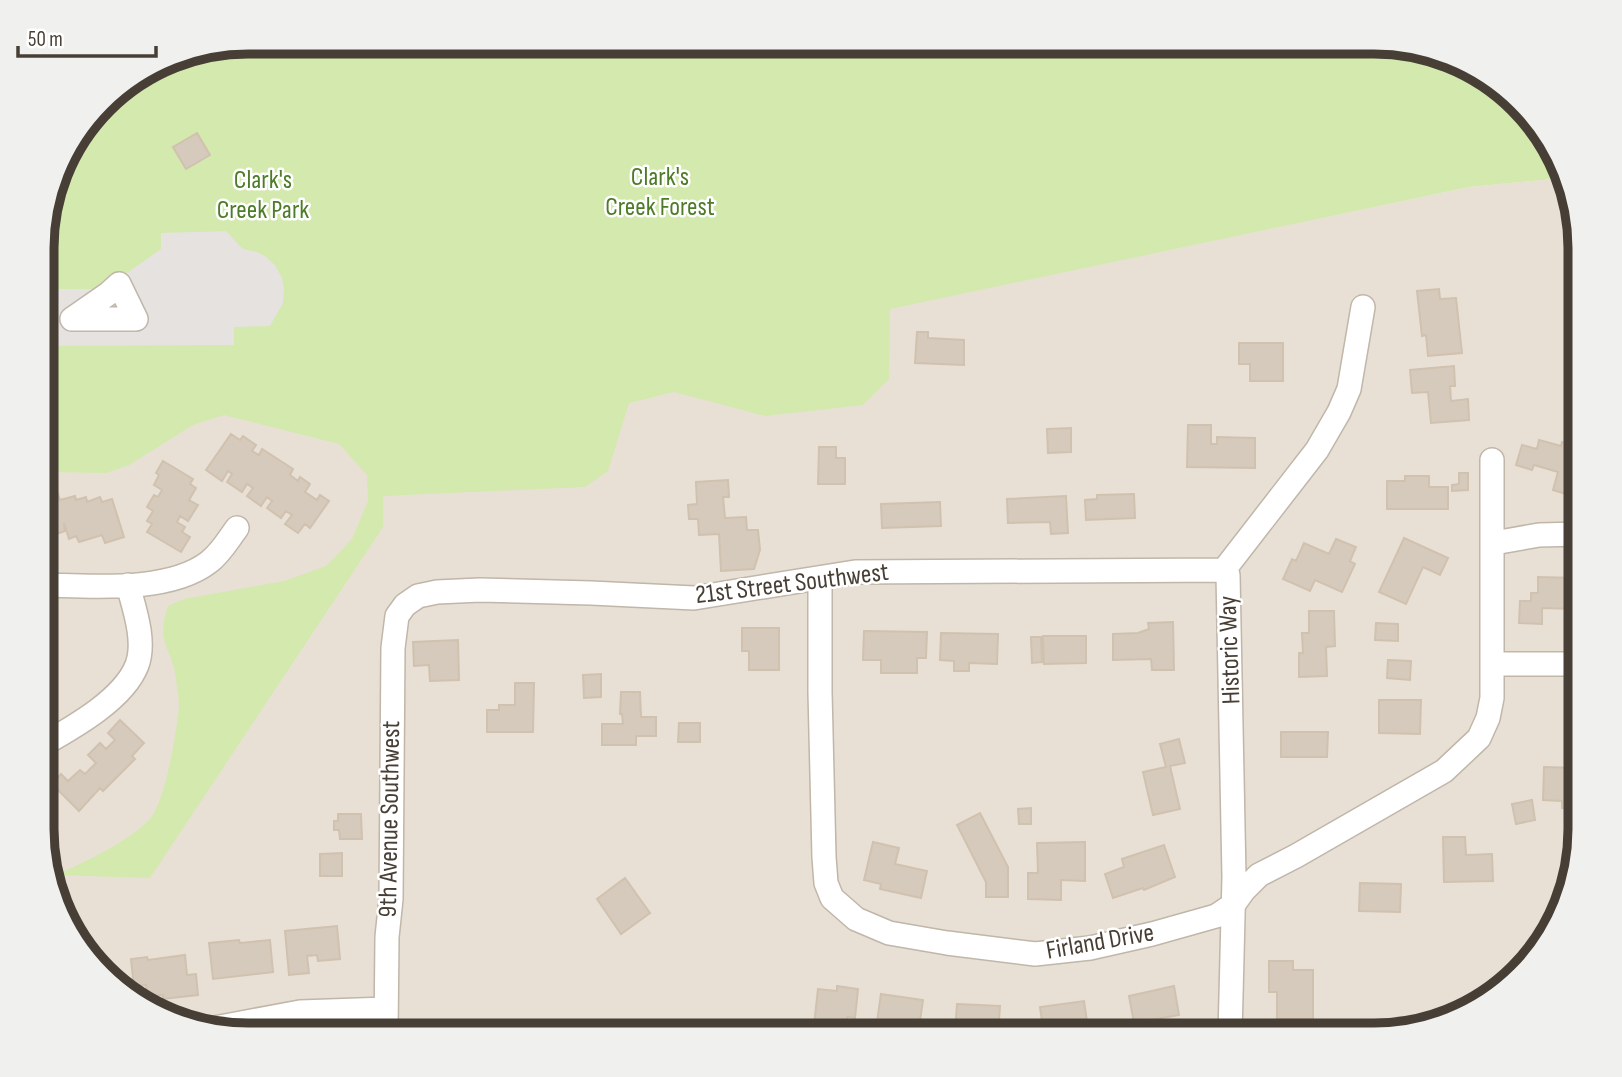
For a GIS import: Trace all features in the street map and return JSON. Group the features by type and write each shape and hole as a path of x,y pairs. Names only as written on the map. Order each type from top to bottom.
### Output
{"street":[{"path":"119,284 136,319 72,318 119,284"},
{"name":"Historic Way","path":"1230,1022 1234,904 1228,575 1224,570 1317,450 1339,412 1349,389 1363,307"},
{"name":"Firland Drive","path":"820,578 820,692 826,883 832,898 856,919 888,933 1035,954 1090,948 1216,916 1234,904 1259,874 1296,856 1444,771 1479,738 1488,718 1494,664 1492,460"},
{"path":"54,585 128,585 183,575 208,563 237,528"},
{"path":"1494,543 1539,535 1567,534"},
{"name":"21st Street Southwest","path":"405,605 426,593 454,590 694,598 855,572 1224,570"},
{"path":"54,738 92,714 114,695 137,664 137,618 128,585"},
{"name":"9th Avenue Southwest","path":"386,1023 387,937 391,899 393,648 397,616 405,605"},
{"path":"1494,664 1567,664"},
{"path":"243,1023 300,1012 386,1009"}],"shaded area":[{"path":"1555,179 1561,198 1567,235 1567,842 1564,867 1548,915 1535,937 1502,975 1471,997 1424,1016 1387,1022 248,1023 198,1016 162,1003 140,990 120,975 94,947 74,915 61,879 54,829 54,350 714,342 835,320 1469,187"},
{"path":"226,231 243,249 265,256 275,265 284,289 283,303 270,326 234,327 234,345 54,346 54,289 104,289 161,249 161,233"}],"green space":[{"name":"Clark's Creek Park","path":"248,54 1399,56 1424,61 1460,74 1502,102 1535,140 1555,179 1469,187 890,309 889,379 863,405 765,416 674,392 629,403 608,471 585,487 383,496 383,527 150,878 60,874 105,851 139,829 149,820 160,799 173,748 179,706 174,668 163,629 168,606 184,599 284,581 326,566 352,539 368,501 367,475 339,444 224,415 193,425 129,465 106,473 54,472 54,248 61,198 80,151 102,120 120,102 151,80 198,61"}],"building":[{"path":"197,133 210,155 186,169 173,147"},
{"path":"1439,289 1440,299 1456,298 1462,353 1428,356 1426,335 1422,336 1417,291"},
{"path":"917,332 928,332 928,338 964,340 964,365 915,363"},
{"path":"1239,343 1283,343 1283,381 1250,381 1250,364 1239,364"},
{"path":"1454,366 1455,386 1450,386 1451,401 1468,399 1469,420 1431,423 1428,392 1412,393 1410,370"},
{"path":"1188,425 1211,425 1211,444 1217,444 1217,437 1255,438 1255,468 1187,467"},
{"path":"1071,428 1071,452 1048,453 1047,429"},
{"path":"231,434 240,440 243,436 256,445 252,451 259,455 262,449 293,469 290,475 298,481 300,477 310,484 305,492 317,500 320,495 329,501 310,528 305,524 298,533 285,524 292,515 286,511 281,518 267,508 272,501 267,497 261,506 247,496 253,488 247,484 242,492 227,482 232,474 228,471 222,481 206,470"},
{"path":"1539,440 1561,446 1562,442 1567,443 1567,494 1553,490 1558,472 1534,465 1532,470 1516,465 1522,445 1537,449"},
{"path":"819,447 836,447 836,458 845,458 845,484 818,484"},
{"path":"163,461 193,479 190,484 196,488 189,500 198,505 188,521 180,516 177,522 185,527 182,532 190,537 181,552 147,532 152,524 147,521 153,511 147,507 154,495 158,497 162,490 154,485 159,475 156,473"},
{"path":"1459,473 1468,473 1468,490 1452,491 1452,485 1459,484"},
{"path":"1405,476 1429,476 1429,487 1448,487 1448,509 1387,509 1387,481 1405,481"},
{"path":"728,480 729,497 723,497 725,518 746,517 747,530 758,530 760,550 754,569 721,571 719,534 699,535 698,519 689,519 688,505 697,504 696,482"},
{"path":"54,489 60,500 75,496 76,500 86,497 87,502 100,497 102,502 112,499 124,537 105,543 102,535 79,542 76,536 69,539 64,523 65,531 54,535"},
{"path":"1134,494 1135,518 1086,520 1085,500 1097,499 1097,495"},
{"path":"1066,496 1068,533 1051,534 1050,522 1008,523 1007,499"},
{"path":"940,502 941,526 882,528 881,504"},
{"path":"1404,538 1448,558 1440,575 1423,567 1406,604 1379,592"},
{"path":"1336,539 1356,547 1350,561 1355,564 1342,592 1315,580 1310,591 1283,579 1292,559 1296,561 1304,543 1329,554"},
{"path":"1538,577 1567,578 1567,609 1542,608 1542,624 1519,623 1520,601 1531,601 1531,593 1538,593"},
{"path":"1309,611 1334,611 1335,646 1326,647 1327,676 1299,677 1299,653 1303,653 1302,633 1309,633"},
{"path":"1173,622 1174,670 1152,670 1151,659 1113,660 1113,634 1138,633 1149,629 1148,623"},
{"path":"1376,623 1398,624 1398,641 1375,640"},
{"path":"742,628 779,628 779,670 749,670 749,651 742,651"},
{"path":"864,631 927,632 926,658 917,658 917,673 881,673 881,660 863,660"},
{"path":"941,633 998,634 997,664 969,663 969,671 954,671 954,661 940,660"},
{"path":"1043,636 1086,636 1086,663 1044,664"},
{"path":"1031,637 1041,637 1042,662 1032,663"},
{"path":"458,640 459,680 430,681 429,665 414,666 413,642"},
{"path":"1388,660 1411,661 1410,680 1387,678"},
{"path":"601,674 601,697 584,698 583,675"},
{"path":"515,683 534,683 533,732 487,732 487,710 499,710 499,705 515,705"},
{"path":"621,692 640,692 641,717 656,717 656,736 636,736 636,745 602,745 602,724 623,724 620,714"},
{"path":"1379,700 1421,700 1420,734 1379,733"},
{"path":"120,720 144,743 132,756 135,759 103,791 100,788 79,811 54,786 54,782 61,774 68,781 80,770 85,774 96,763 88,755 100,743 106,749 115,740 108,733"},
{"path":"679,723 700,723 700,742 678,742"},
{"path":"1281,732 1328,732 1327,757 1281,757"},
{"path":"1179,739 1185,763 1170,766 1180,809 1153,815 1143,772 1166,767 1160,744"},
{"path":"1544,767 1567,768 1567,808 1562,808 1562,801 1543,800"},
{"path":"1532,800 1535,820 1516,824 1512,804"},
{"path":"1031,808 1031,824 1019,824 1018,809"},
{"path":"980,813 1008,867 1008,897 986,897 986,882 957,825"},
{"path":"338,814 361,814 362,839 340,839 339,830 334,830 334,821 338,821"},
{"path":"1443,837 1465,837 1466,855 1492,854 1493,881 1444,882"},
{"path":"873,842 899,848 895,864 927,871 921,898 880,889 881,884 864,880"},
{"path":"1085,842 1085,881 1061,880 1061,900 1028,899 1028,873 1038,873 1037,843"},
{"path":"1164,845 1175,877 1144,890 1143,888 1113,898 1105,874 1124,867 1122,859"},
{"path":"342,853 342,876 320,876 320,854"},
{"path":"625,878 650,913 621,934 597,899"},
{"path":"1360,883 1401,884 1400,912 1359,911"},
{"path":"337,926 340,959 318,961 317,955 307,956 309,973 289,975 285,931"},
{"path":"239,940 240,943 270,940 273,972 213,979 209,943"},
{"path":"185,955 187,975 196,974 198,995 163,999 163,995 151,996 147,994 146,985 136,987 131,959 147,957 148,960"},
{"path":"1269,961 1293,961 1293,970 1313,970 1313,1019 1277,1019 1277,992 1269,992"},
{"path":"837,986 858,989 855,1018 847,1017 847,1022 814,1023 818,989 837,991"},
{"path":"1174,986 1179,1015 1134,1022 1129,996"},
{"path":"881,994 923,1000 920,1022 877,1022"},
{"path":"1084,1001 1087,1022 1042,1022 1040,1007"},
{"path":"957,1004 1000,1006 999,1022 956,1022"}],"park label":[{"name":"Clark's Creek Forest","path":"660,192"}]}
